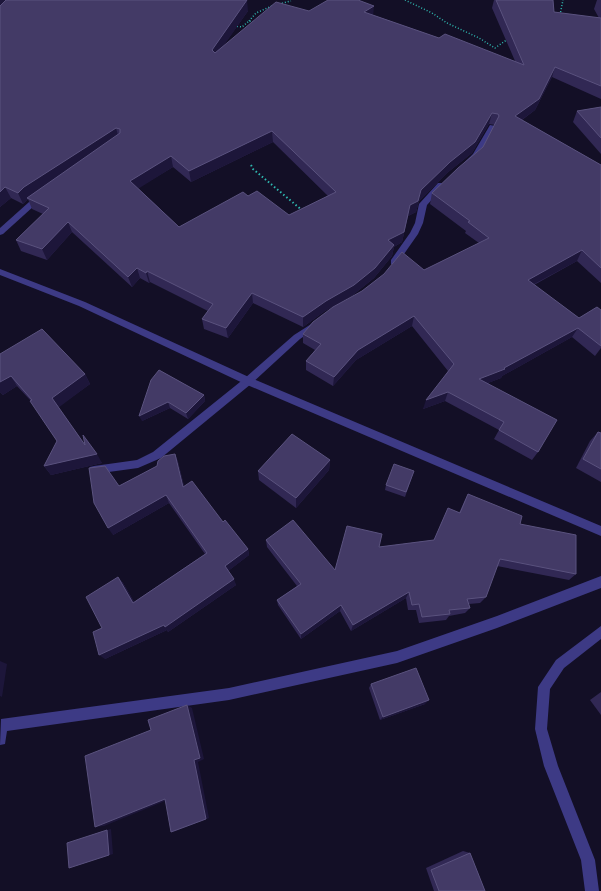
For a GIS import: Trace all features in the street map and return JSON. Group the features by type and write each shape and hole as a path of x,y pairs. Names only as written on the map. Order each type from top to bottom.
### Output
{"street":[{"path":"462,168 476,155 492,126"},
{"path":"390,267 414,234 419,223 423,204 446,180"},
{"path":"0,232 33,201 46,193"},
{"path":"0,272 82,304 248,381 601,532"},
{"path":"94,470 138,464 156,455 248,381 297,337 323,319"},
{"path":"0,739 1,725 229,694 397,656 497,622 601,582"},
{"path":"592,891 588,860 551,766 541,729 544,687 560,664 601,632"}],"path":[{"path":"405,0 432,13 446,23 479,38 495,48 506,39 512,38"},
{"path":"560,20 563,0"},
{"path":"228,25 242,27 250,21 256,13 266,8 291,1"},
{"path":"250,21 257,23"},
{"path":"251,165 253,169 304,212"}],"building":[{"path":"6,0 247,0 212,50 215,53 276,2 309,11 328,0 358,0 374,6 364,12 439,38 445,34 524,65 496,0 553,0 554,12 601,18 601,86 555,67 539,99 515,116 601,165 601,268 582,250 528,280 579,318 597,307 601,310 601,346 578,328 504,368 505,369 479,379 557,420 538,452 499,430 504,422 448,392 426,400 454,364 414,316 358,350 334,377 306,361 321,344 303,334 313,322 333,307 362,291 384,274 402,252 424,270 489,238 468,222 470,221 432,193 483,147 499,116 498,114 492,113 475,142 450,162 421,190 418,201 410,205 404,232 388,240 394,245 375,268 354,285 326,301 303,317 252,293 226,328 202,319 213,304 147,271 146,273 137,268 128,277 68,222 42,249 16,240 49,208 27,198 120,133 120,129 116,128 24,187 18,193 5,187 0,192 0,6","holes":["272,131 336,192 289,215 257,191 248,196 243,192 179,227 130,181 171,156 189,171"]},
{"path":"601,107 601,138 577,111"},
{"path":"42,329 85,374 52,398 85,445 83,435 97,454 44,466 57,441 30,401 32,400 11,376 0,382 0,354"},
{"path":"159,370 204,395 186,413 168,402 139,416 151,380"},
{"path":"598,432 601,433 601,469 583,459"},
{"path":"292,434 330,460 296,498 258,471"},
{"path":"175,454 183,487 192,481 223,522 225,520 248,549 225,566 234,579 165,627 164,625 99,655 93,632 102,628 86,597 118,577 133,603 207,553 166,495 108,528 94,503 89,468 105,466 119,486 157,466 158,461 164,456"},
{"path":"394,464 414,471 406,492 386,485"},
{"path":"468,494 522,516 520,524 576,535 576,574 500,559 486,597 467,599 470,608 449,610 450,614 422,617 419,604 412,605 409,592 353,625 341,605 301,634 277,600 301,584 266,540 293,520 335,570 347,526 382,534 379,547 434,540 448,508 460,513"},
{"path":"416,668 429,700 383,717 371,684"},
{"path":"187,705 200,758 194,760 206,819 171,832 165,799 95,827 85,756 151,730 148,720"},
{"path":"107,830 109,855 69,868 67,843"},
{"path":"470,853 485,891 439,891 431,870"}]}
